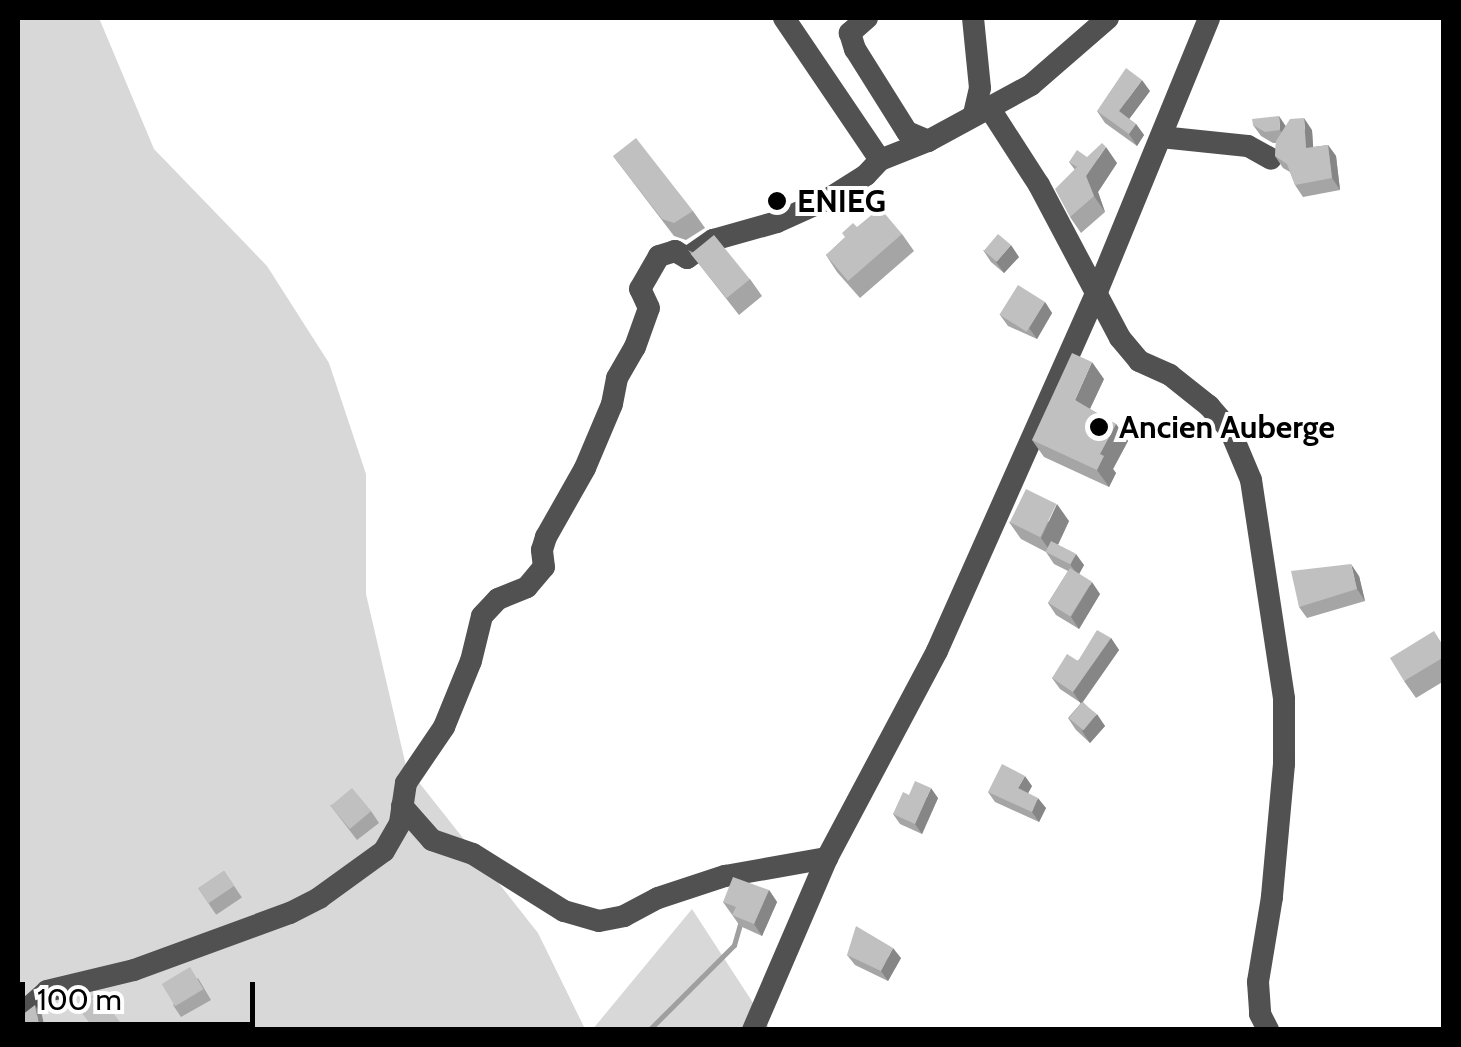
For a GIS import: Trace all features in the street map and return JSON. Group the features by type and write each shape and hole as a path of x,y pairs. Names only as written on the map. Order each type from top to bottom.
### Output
{"street":[{"path":"784,18 880,160"},
{"path":"867,18 850,33 855,50 906,132 928,141"},
{"path":"972,18 982,112 1032,174 1120,338 1139,361 1190,389 1230,430 1251,480 1284,698 1284,764 1272,897 1258,982 1260,1014 1268,1030"},
{"path":"25,1011 47,991 178,955 250,930 320,898 384,851 394,837 406,783 444,727 471,661 482,616 498,600 527,587 544,567 542,550 546,537 585,468 612,404 617,378 636,347 649,308 640,289 652,265 666,252 675,251 687,258 714,240 777,222 828,199 866,175 880,160 928,141 1030,85 1108,18"},
{"path":"754,1030 827,858 937,651 1096,294 1209,18"},
{"path":"1161,137 1248,146 1271,159"},
{"path":"402,806 432,840 481,858 564,911 598,922 624,916 658,898 726,876 827,858"},
{"path":"772,994 772,1030"}],"shaded area":[{"path":"18,18 99,18 154,149 267,266 329,363 366,474 366,594 406,766 538,933 585,1029 18,1029"},
{"path":"692,909 770,1029 592,1030"}],"building":[{"path":"1126,68 1142,80 1119,111 1136,124 1129,134 1097,111"},
{"path":"1279,116 1280,130 1265,132 1253,125 1252,119"},
{"path":"1304,118 1306,148 1328,145 1332,178 1295,185 1287,164 1275,156 1276,141 1290,119"},
{"path":"636,138 693,211 674,223 662,219 613,156"},
{"path":"1102,143 1106,147 1086,176 1094,196 1070,217 1055,189 1077,167 1069,162 1077,150 1087,157"},
{"path":"880,208 902,234 848,281 826,255 853,223 857,227"},
{"path":"998,234 1011,245 997,262 984,251"},
{"path":"714,235 750,279 727,298 691,254"},
{"path":"1018,285 1045,302 1027,332 999,315"},
{"path":"1072,353 1092,362 1075,400 1116,424 1100,454 1104,456 1097,470 1032,440"},
{"path":"1026,489 1057,504 1040,537 1010,522"},
{"path":"1051,541 1076,554 1071,564 1046,552"},
{"path":"1351,564 1357,589 1299,607 1291,571"},
{"path":"1070,568 1092,582 1070,617 1048,603"},
{"path":"1097,630 1111,638 1073,692 1052,678 1067,654 1078,661"},
{"path":"1434,631 1444,647 1444,657 1404,681 1390,658"},
{"path":"1082,702 1097,714 1084,730 1069,718"},
{"path":"1002,764 1025,776 1018,788 1038,798 1032,812 988,792"},
{"path":"915,781 931,788 915,824 893,814 903,792 909,795"},
{"path":"352,788 371,811 350,829 331,806"},
{"path":"224,871 234,886 208,903 198,888"},
{"path":"733,877 769,890 754,924 732,915 736,907 723,902"},
{"path":"856,926 893,948 881,971 847,955"},
{"path":"190,967 203,989 175,1006 162,984"},
{"path":"97,991 126,1030 95,1030 78,1008"},
{"path":"35,1005 40,1030 18,1030 18,1014"}],"waterway":[{"path":"649,1030 734,945 741,921"}],"place":[{"name":"ENIEG","path":"777,201"},
{"name":"Ancien Auberge","path":"1099,427"}]}
